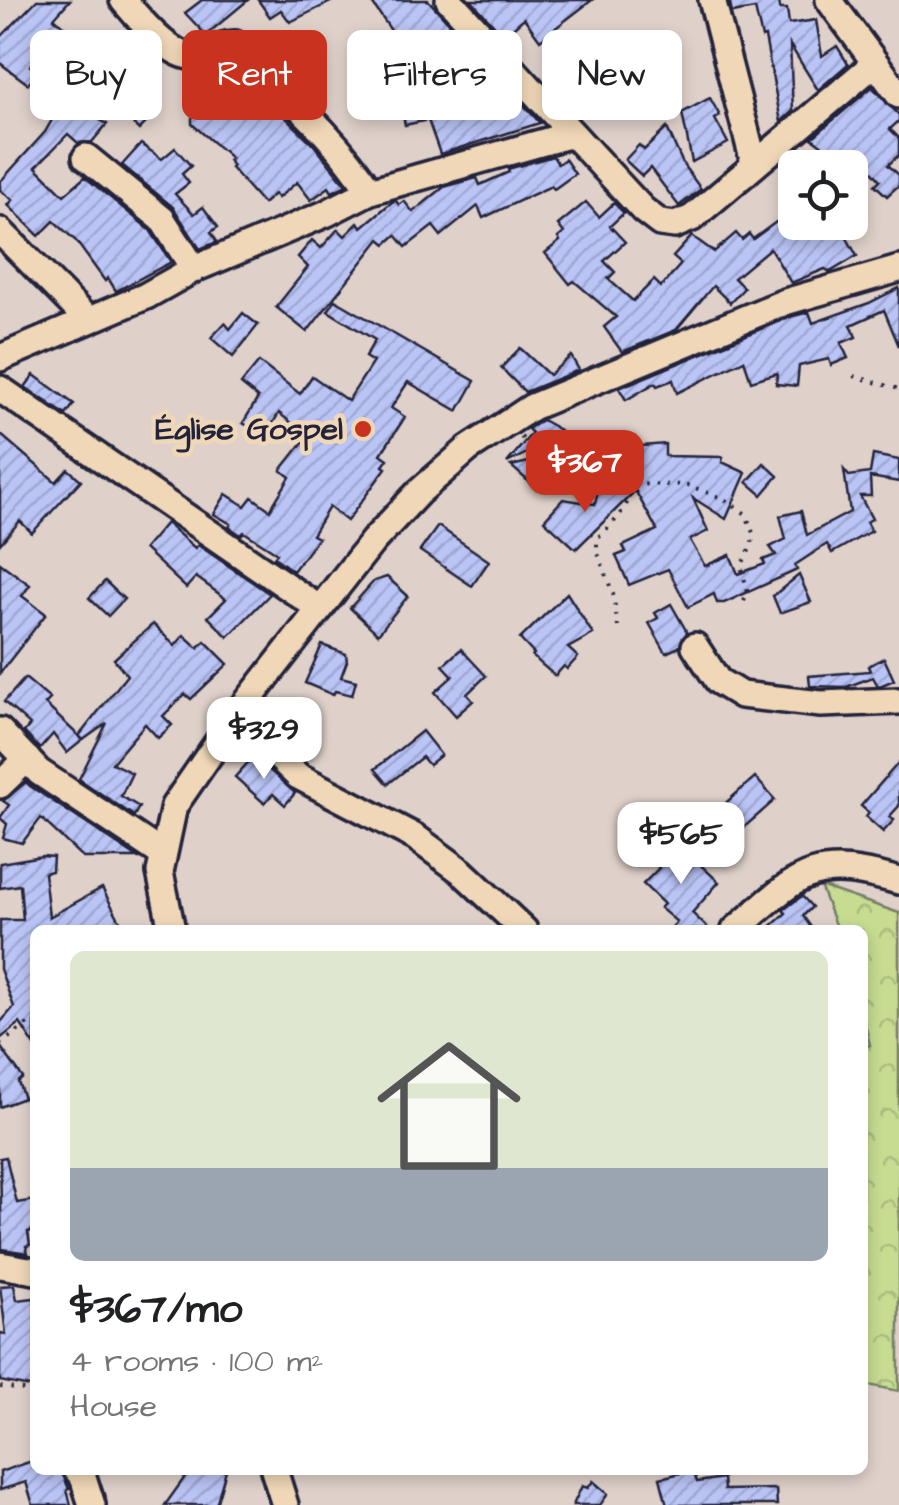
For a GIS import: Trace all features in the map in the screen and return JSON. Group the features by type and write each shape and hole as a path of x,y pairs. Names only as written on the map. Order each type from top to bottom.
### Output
{"street":[{"path":"122,0 154,35 188,56 235,44 323,128 370,191"},
{"path":"449,0 643,210 660,223 675,225 692,218 874,64"},
{"path":"712,0 754,163"},
{"path":"829,0 899,95"},
{"path":"0,358 146,296 194,269 370,191 572,134"},
{"path":"86,157 162,219 194,269"},
{"path":"0,232 88,320"},
{"path":"171,925 160,872 174,806 236,716 373,541 419,492 468,449 532,407 785,302 899,269"},
{"path":"0,389 320,609"},
{"path":"695,646 718,681 742,695 821,704 899,701"},
{"path":"236,716 298,776 415,837 462,871 519,925"},
{"path":"0,731 53,781 162,854"},
{"path":"0,784 27,759"},
{"path":"741,925 786,886 825,868 848,868 899,881"},
{"path":"0,1266 30,1270"},
{"path":"82,1475 92,1505"},
{"path":"276,1475 285,1505"}],"path":[{"path":"854,376 899,390"},
{"path":"506,424 554,466 634,485 688,486 722,498 746,514 753,533 752,545 741,566 748,593 743,603"},
{"path":"618,627 613,594 597,551 598,538 624,509 634,485"},
{"path":"0,1044 30,1023"},
{"path":"0,1387 30,1394"}],"green space":[{"path":"820,886 899,913 899,1391 868,1385 868,925 835,925"}],"building":[{"path":"37,0 70,0 54,18 65,27 62,30 30,30 28,84 0,63 0,38"},
{"path":"202,0 248,0 212,30 201,30 185,13"},
{"path":"258,0 335,0 290,22 281,10 270,17"},
{"path":"370,0 428,0 455,30 391,30"},
{"path":"471,0 592,0 553,30 542,30 540,40 524,18 511,30 498,30"},
{"path":"729,0 779,0 780,9 787,9 789,24 816,20 822,56 837,46 848,64 818,90 790,45 793,111 781,122 765,37 762,38 755,9 732,13"},
{"path":"872,87 899,115 899,121 890,129 899,138 899,155 888,165 899,175 899,185 887,196 875,185 880,180 868,166 868,150 821,150 824,147 812,138"},
{"path":"710,98 720,116 715,119 728,143 692,162 682,113"},
{"path":"522,103 540,123 440,154 428,120 522,120"},
{"path":"52,120 100,120 107,124 92,142 78,143 68,134 36,167 64,195 85,177 150,230 171,262 116,291 76,241 54,221 39,236 8,205 13,200 0,190 0,182"},
{"path":"129,120 149,120 139,130"},
{"path":"192,120 288,120 346,185 332,192 329,187 311,200 297,182 278,198 274,194 263,204 231,168 231,158"},
{"path":"667,128 684,166 701,189 679,206 650,168 642,176 625,160 639,145 644,150"},
{"path":"141,144 162,159 175,148 191,166 182,174 189,183 175,194 194,214 203,207 218,227 211,232 217,242 200,249 173,207 122,165"},
{"path":"553,156 558,164 565,159 575,174 554,189 551,186 483,218 478,206 441,236 433,226 406,247 396,235 386,244 380,239 307,332 276,307 308,267 298,257 312,240 321,248 338,229 345,236 392,202 399,205 404,201 413,212 444,187 477,178 480,185 509,172 508,169"},
{"path":"586,202 599,217 614,203 624,213 610,226 625,242 604,261 615,272 608,279 633,301 654,280 661,287 681,264 673,257 692,236 714,252 736,233 742,240 749,234 753,239 778,221 778,240 848,240 857,256 830,272 825,269 791,283 770,248 734,278 744,288 730,303 713,286 676,330 622,352 604,327 616,317 574,281 570,284 545,253 564,233 558,225"},
{"path":"899,288 899,346 884,310 851,325 856,337 841,343 848,358 831,365 829,359 799,366 797,386 776,384 777,373 751,381 744,360 677,393 673,380 657,386 655,383 626,400 619,388 790,317 809,312 813,323"},
{"path":"335,300 475,381 458,411 408,382 391,408 405,417 381,454 388,459 383,466 386,468 347,521 329,507 312,535 318,538 293,571 274,557 277,553 244,532 241,535 214,514 226,494 245,506 252,497 270,510 290,477 281,470 308,436 279,413 265,436 243,423 258,398 241,384 259,362 300,394 312,376 348,401 373,362 365,357 375,340 328,311"},
{"path":"243,313 258,325 233,357 211,338 225,323 230,329"},
{"path":"520,348 549,375 571,356 579,370 525,392 501,368"},
{"path":"34,375 74,404 66,415 25,387"},
{"path":"542,420 560,430 551,441 507,463 532,433 528,429"},
{"path":"0,434 56,482 68,469 81,480 32,533 20,521 0,544"},
{"path":"622,438 626,455 581,462 582,449"},
{"path":"665,444 665,456 723,457 722,462 746,473 726,519 693,498 708,531 690,540 705,566 730,555 738,574 765,564 763,560 776,555 770,547 786,539 780,516 801,511 807,535 850,512 844,470 849,476 870,473 873,455 899,460 899,482 870,477 871,496 860,496 872,519 866,522 871,531 832,553 827,544 795,565 797,570 724,603 717,603 714,594 688,607 668,569 629,585 616,556 626,552 623,546 657,530 635,490 630,447"},
{"path":"537,460 552,474 537,489 511,466"},
{"path":"764,463 778,476 762,495 747,482"},
{"path":"599,485 634,492 576,549 544,520 563,499 595,504"},
{"path":"166,523 195,548 198,545 270,594 228,637 208,617 226,599 196,577 186,588 144,549"},
{"path":"438,526 489,561 472,586 420,551"},
{"path":"0,563 30,585 22,596 46,614 0,673"},
{"path":"799,575 811,602 780,613 773,596"},
{"path":"387,577 408,596 378,634 350,608 374,581"},
{"path":"105,581 124,599 108,616 89,598"},
{"path":"567,593 593,634 568,648 578,657 555,676 520,639"},
{"path":"671,604 687,632 679,647 666,653 649,623 658,618 655,613"},
{"path":"153,624 175,646 184,635 198,648 205,641 228,664 191,699 185,694 163,716 172,725 158,738 145,724 112,763 132,773 121,796 139,807 134,816 79,779 107,723 83,740 79,736 127,675 114,659"},
{"path":"322,645 346,654 341,677 356,681 352,695 335,691 333,695 305,683"},
{"path":"461,649 486,676 467,694 473,701 456,716 435,692 453,676 443,665"},
{"path":"884,658 894,680 882,685 878,686 873,677 846,687 810,686 809,676 870,671 868,666"},
{"path":"25,678 50,699 45,704 83,740 67,753 53,734 40,749 24,732 30,725 4,702"},
{"path":"422,731 441,755 429,765 422,757 388,784 375,769"},
{"path":"254,756 295,793 285,805 273,794 264,803 235,777"},
{"path":"899,762 899,806 889,817 894,820 883,832 866,817 869,813 861,806"},
{"path":"755,777 775,800 741,830 721,807"},
{"path":"26,782 138,858 83,858 41,818 22,843 3,838 7,824 0,818 9,805 3,801"},
{"path":"676,842 719,882 692,913 705,925 674,925 677,922 660,908 664,904 643,884 659,868 656,864"},
{"path":"53,857 52,871 44,873 49,917 102,888 122,925 30,925 30,1038 20,1023 0,1039 0,1023 14,1007 0,969 0,920 23,920 20,885 0,888 0,863"},
{"path":"802,896 812,907 803,916 809,925 773,925 786,913 783,910"},
{"path":"0,1046 23,1078 18,1082 24,1098 0,1107"},
{"path":"6,1157 17,1203 30,1201 28,1253 2,1249 0,1158"},
{"path":"14,1285 17,1300 30,1299 30,1387 0,1381 0,1333 6,1334 0,1286"},
{"path":"30,1462 30,1475 63,1475 71,1505 33,1505 26,1482 0,1490 0,1472"},
{"path":"186,1475 225,1475 216,1505 165,1505"},
{"path":"695,1475 697,1482 723,1478 724,1490 776,1489 777,1505 667,1505 660,1478"},
{"path":"593,1481 608,1494 600,1505 573,1505 582,1486 588,1488"}],"place":[{"name":"Église Gospel","path":"363,429"}]}
